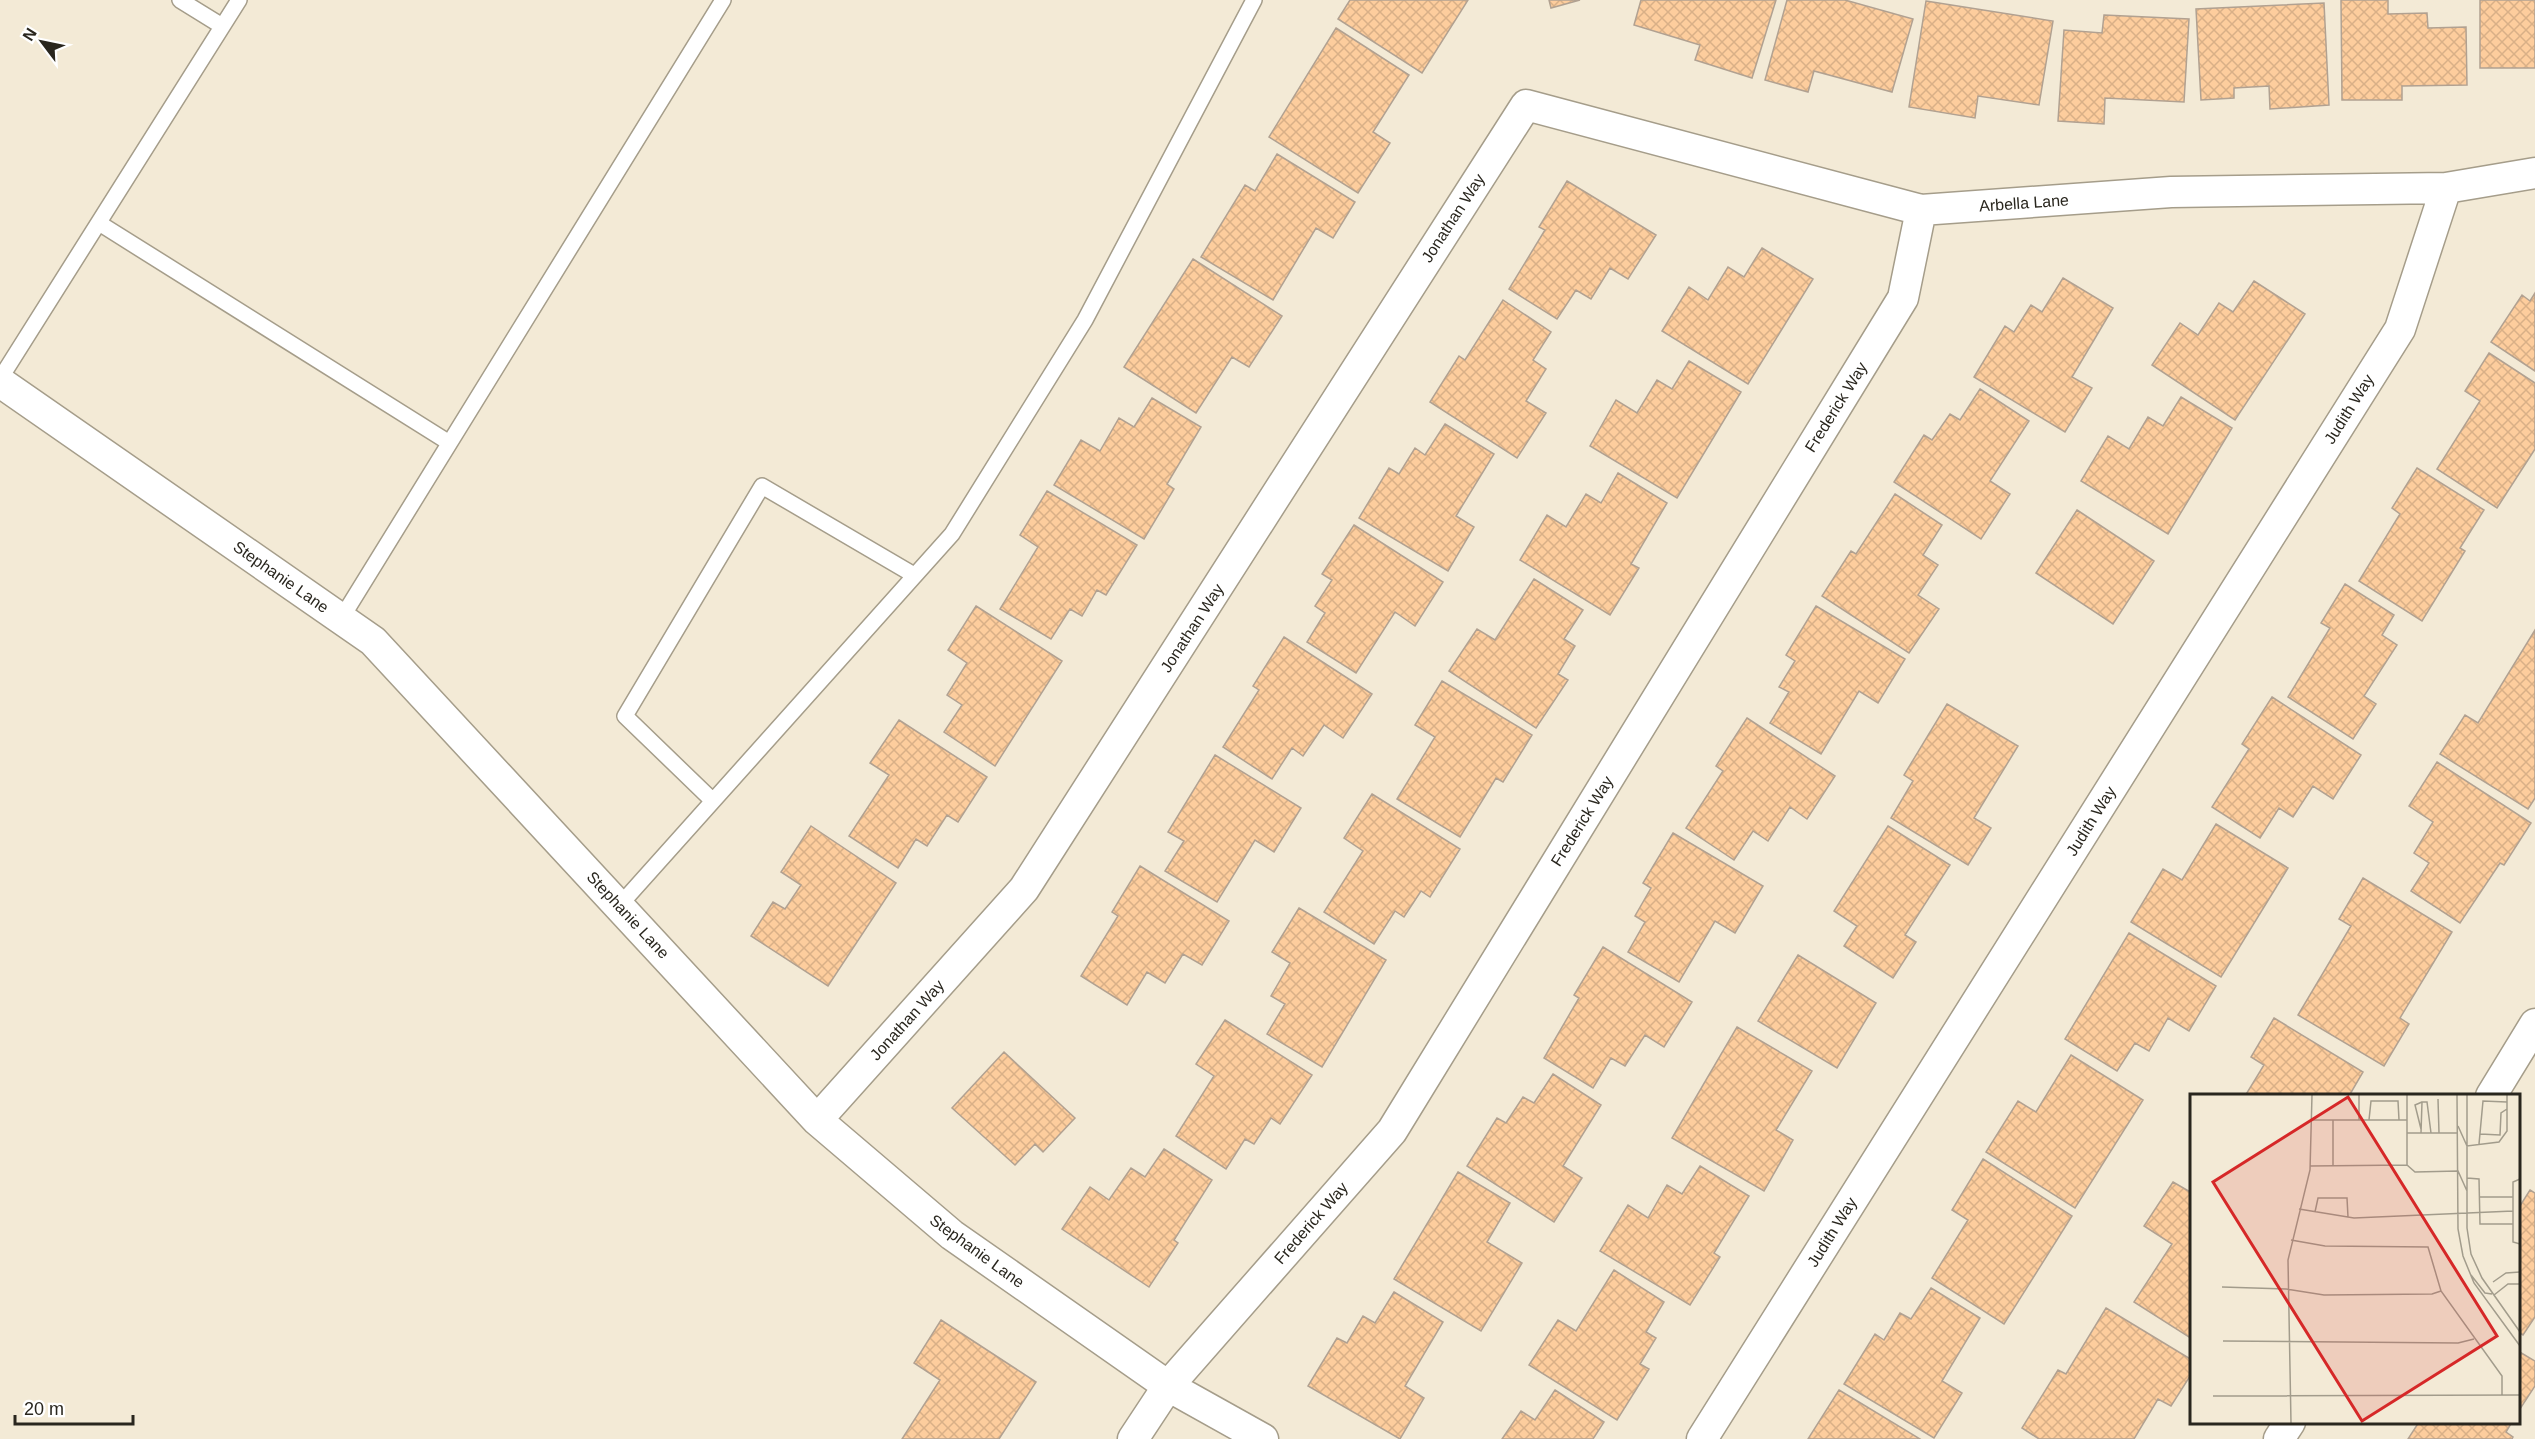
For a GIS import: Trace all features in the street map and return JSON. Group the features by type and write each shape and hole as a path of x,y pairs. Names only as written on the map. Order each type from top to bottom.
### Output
{"street":[{"name":"Arbella Lane","path":"1526,105 1921,210 2171,192 2446,188 2535,173"},
{"name":"Jonathan Way","path":"818,1120 1024,889 1526,105"},
{"name":"Judith Way","path":"1702,1439 2400,330 2446,188"},
{"name":"Frederick Way","path":"1133,1439 1168,1386 1392,1131 1903,298 1921,210"},
{"name":"Stephanie Lane","path":"0,380 373,642 818,1120 952,1235 1168,1386 1263,1439"},
{"path":"2492,1094 2535,1024"},
{"path":"2279,1439 2289,1424"}],"lane":[{"path":"180,0 222,27"},
{"path":"0,380 239,0"},
{"path":"341,619 448,442 723,0"},
{"path":"619,906 952,534 1085,320 1254,0"},
{"path":"99,223 448,442"},
{"path":"712,801 625,716 762,486 914,575"}],"building":[{"path":"1350,0 1468,0 1422,73 1338,19"},
{"path":"1549,0 1580,0 1551,8"},
{"path":"1641,0 1776,0 1752,78 1695,60 1700,45 1634,25"},
{"path":"1787,0 1845,0 1913,19 1892,92 1814,71 1808,92 1765,80"},
{"path":"2341,0 2388,0 2388,14 2427,13 2428,28 2466,27 2467,85 2402,86 2402,100 2342,100"},
{"path":"2480,0 2535,0 2535,68 2480,68"},
{"path":"1926,1 2053,21 2039,105 1978,96 1975,118 1909,107"},
{"path":"2324,3 2329,105 2270,109 2269,86 2234,88 2234,98 2201,100 2196,9"},
{"path":"2104,15 2189,19 2184,102 2105,98 2104,124 2058,121 2064,30 2102,33"},
{"path":"1336,28 1409,75 1373,132 1390,143 1358,193 1269,137"},
{"path":"1277,154 1355,202 1333,238 1316,228 1273,300 1201,257 1245,185 1255,191"},
{"path":"1567,181 1656,235 1628,279 1610,268 1591,299 1576,290 1557,319 1509,289 1545,230 1539,227"},
{"path":"1762,248 1813,279 1748,384 1662,331 1689,287 1708,300 1728,267 1744,277"},
{"path":"1193,259 1282,316 1249,367 1232,357 1196,413 1124,367"},
{"path":"2063,278 2113,308 2072,377 2092,388 2065,432 1974,377 2005,326 2014,332 2031,305 2042,312"},
{"path":"2254,281 2305,314 2235,420 2152,365 2180,323 2198,335 2219,303 2233,312"},
{"path":"2535,293 2535,371 2491,342 2522,295 2530,301"},
{"path":"1503,300 1551,332 1533,360 1546,369 1526,401 1546,413 1517,458 1430,402 1459,356 1465,360"},
{"path":"2489,353 2535,383 2535,449 2497,508 2437,469 2480,401 2465,391"},
{"path":"1689,361 1741,392 1677,498 1590,446 1616,400 1637,413 1657,380 1672,389"},
{"path":"1980,389 2029,421 1990,481 2010,494 1981,539 1894,482 1924,435 1932,440 1950,414 1960,420"},
{"path":"2181,397 2232,428 2168,534 2081,481 2108,436 2129,449 2148,417 2163,426"},
{"path":"1152,398 1201,427 1167,484 1174,489 1144,539 1054,485 1081,440 1100,451 1119,418 1134,427"},
{"path":"1445,424 1494,454 1456,516 1474,527 1448,571 1359,518 1389,468 1399,474 1415,448 1425,455"},
{"path":"2417,468 2484,510 2460,548 2465,551 2422,621 2359,581 2400,514 2392,508"},
{"path":"1618,473 1667,503 1631,564 1639,568 1610,615 1520,560 1547,515 1566,527 1586,494 1601,503"},
{"path":"1047,491 1137,545 1106,595 1097,590 1082,616 1070,609 1051,639 1000,609 1038,547 1020,535"},
{"path":"1895,494 1942,525 1923,555 1938,565 1918,595 1939,609 1909,653 1822,596 1851,551 1856,554"},
{"path":"2077,510 2154,561 2113,624 2036,573"},
{"path":"1354,525 1443,582 1415,626 1395,612 1356,673 1307,642 1325,613 1315,606 1332,580 1322,574"},
{"path":"1534,579 1583,610 1564,639 1575,646 1558,674 1568,680 1536,728 1449,671 1477,629 1495,640"},
{"path":"2345,584 2394,615 2382,635 2397,645 2364,696 2376,704 2353,739 2288,697 2330,628 2321,623"},
{"path":"976,606 1062,661 995,766 944,732 962,705 947,695 967,663 948,650"},
{"path":"1816,606 1905,659 1878,703 1859,691 1821,754 1770,723 1789,692 1779,687 1795,661 1786,655"},
{"path":"2535,630 2535,798 2528,809 2440,754 2465,715 2478,723"},
{"path":"1284,637 1372,694 1343,738 1324,725 1303,756 1292,748 1272,779 1223,747 1259,690 1253,686"},
{"path":"1442,681 1532,735 1503,782 1496,778 1460,837 1397,799 1435,737 1415,725"},
{"path":"2272,697 2361,755 2333,799 2313,786 2293,817 2279,808 2260,838 2212,807 2249,749 2242,744"},
{"path":"1947,704 2018,746 1974,818 1991,828 1968,865 1891,818 1913,781 1904,775"},
{"path":"1747,718 1835,776 1807,819 1790,807 1768,841 1753,831 1734,860 1686,828 1723,771 1716,766"},
{"path":"899,720 987,777 958,822 947,815 927,846 916,839 898,868 849,836 889,775 870,763"},
{"path":"1215,755 1301,808 1274,852 1255,840 1217,902 1165,871 1184,841 1168,832"},
{"path":"2437,762 2531,823 2504,865 2500,863 2460,923 2411,891 2429,863 2414,853 2433,822 2409,806"},
{"path":"1372,794 1460,849 1430,897 1421,891 1404,917 1395,911 1374,944 1324,912 1363,851 1344,838"},
{"path":"2216,824 2288,868 2221,977 2131,922 2163,869 2182,880"},
{"path":"811,826 896,883 828,986 751,936 773,902 785,909 801,885 781,872"},
{"path":"1888,826 1950,865 1905,935 1916,942 1893,978 1844,946 1857,926 1834,911"},
{"path":"1673,833 1763,886 1735,933 1715,921 1679,982 1628,952 1645,922 1635,916 1651,888 1643,883"},
{"path":"1140,866 1229,921 1202,965 1183,954 1165,983 1147,972 1127,1005 1081,976 1118,916 1112,912"},
{"path":"2363,878 2452,932 2400,1018 2409,1024 2384,1066 2298,1015 2351,926 2339,919"},
{"path":"1299,908 1386,960 1322,1067 1267,1034 1285,1004 1271,996 1290,963 1272,952"},
{"path":"2129,933 2216,986 2189,1031 2168,1018 2149,1051 2135,1043 2117,1071 2065,1039"},
{"path":"1603,947 1692,1002 1664,1047 1645,1035 1625,1066 1611,1058 1593,1088 1544,1058 1579,998 1574,995"},
{"path":"1798,955 1876,1003 1837,1068 1758,1021"},
{"path":"2274,1018 2363,1072 2350,1094 2246,1094 2264,1065 2251,1057"},
{"path":"1225,1020 1312,1075 1280,1124 1271,1118 1254,1144 1245,1139 1226,1169 1176,1136 1214,1076 1196,1064"},
{"path":"1737,1027 1812,1071 1776,1130 1793,1140 1764,1191 1672,1138"},
{"path":"1004,1052 1075,1118 1043,1152 1035,1144 1015,1165 952,1108"},
{"path":"2071,1055 2143,1100 2075,1208 1986,1152 2018,1101 2036,1112"},
{"path":"1553,1074 1601,1105 1563,1166 1582,1178 1554,1222 1467,1166 1497,1118 1506,1123 1523,1097 1534,1103"},
{"path":"1164,1149 1212,1180 1174,1240 1178,1243 1149,1287 1062,1229 1090,1187 1109,1200 1131,1168 1145,1177"},
{"path":"1983,1159 2072,1216 2004,1324 1932,1278 1968,1220 1952,1210"},
{"path":"1700,1166 1749,1196 1714,1253 1720,1257 1690,1305 1600,1251 1628,1205 1648,1218 1667,1185 1682,1194"},
{"path":"1458,1172 1510,1203 1487,1242 1522,1263 1481,1331 1394,1279"},
{"path":"2173,1182 2190,1192 2190,1338 2134,1302 2172,1244 2144,1226"},
{"path":"2530,1190 2535,1193 2535,1317 2523,1335 2520,1333 2520,1206"},
{"path":"1614,1270 1664,1302 1646,1332 1656,1338 1640,1364 1649,1369 1617,1420 1529,1365 1558,1320 1576,1331"},
{"path":"1931,1288 1980,1318 1942,1381 1962,1393 1934,1438 1844,1384 1875,1334 1884,1340 1900,1313 1911,1319"},
{"path":"1394,1292 1443,1322 1405,1386 1424,1398 1400,1439 1308,1386 1337,1338 1347,1343 1363,1316 1375,1323"},
{"path":"2106,1308 2190,1359 2190,1376 2171,1406 2158,1399 2134,1439 2039,1439 2022,1428 2058,1370 2066,1374"},
{"path":"941,1320 1036,1382 999,1439 902,1439 940,1380 914,1363"},
{"path":"2520,1352 2535,1361 2535,1386 2520,1409"},
{"path":"1555,1390 1604,1422 1593,1439 1502,1439 1521,1411 1535,1420"},
{"path":"1839,1390 1920,1439 1808,1439"},
{"path":"2418,1424 2511,1424 2506,1432 2513,1437 2512,1439 2408,1439"}]}
